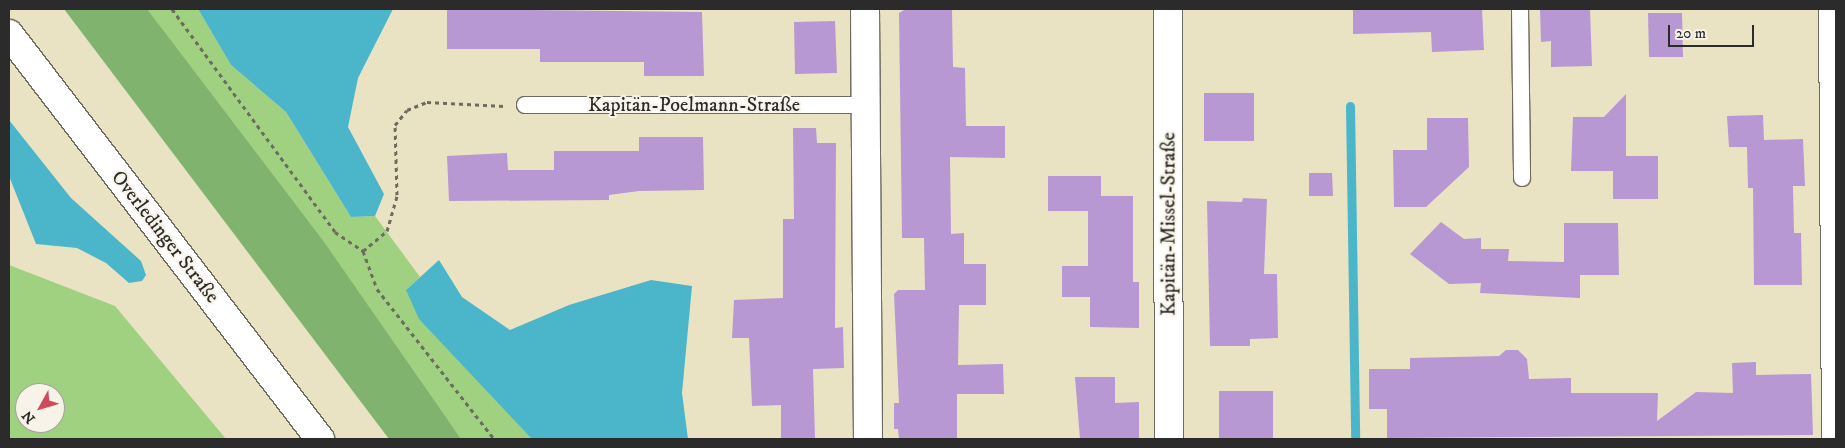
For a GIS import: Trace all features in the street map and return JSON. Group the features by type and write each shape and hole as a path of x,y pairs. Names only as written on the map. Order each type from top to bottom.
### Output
{"street":[{"path":"865,9 863,105 868,439"},
{"name":"Kapitän-Missel-Straße","path":"1168,9 1169,439"},
{"path":"1833,9 1836,439"},
{"name":"Overledinger Straße","path":"9,34 320,439"}],"lane":[{"path":"1520,9 1522,178"},
{"name":"Kapitän-Poelmann-Straße","path":"524,106 863,105"}],"path":[{"path":"172,9 335,232 363,251 377,289 494,439"},
{"path":"363,251 387,231 397,195 395,125 407,110 427,102 524,106"}],"green space":[{"path":"64,9 147,9 324,242 461,439 389,439"},
{"path":"147,9 198,9 231,65 286,112 351,217 375,216 420,277 406,290 532,439 461,439"},
{"path":"9,265 115,306 226,439 9,439"}],"water":[{"path":"198,9 393,9 358,78 348,127 384,194 375,216 351,217 286,112 231,65"},
{"path":"9,120 71,198 141,261 146,275 142,281 129,283 106,263 77,248 36,244 9,176"},
{"path":"439,260 462,297 510,330 569,305 651,280 692,286 682,393 688,439 532,439 419,319 406,290"}],"building":[{"path":"447,9 702,12 704,76 644,76 644,62 540,62 540,49 447,49"},
{"path":"906,9 952,9 953,67 965,68 966,126 1005,126 1005,158 950,157 951,234 964,233 964,264 986,264 986,305 959,305 958,365 1003,364 1004,394 957,394 957,439 899,439 898,429 894,429 894,403 899,403 894,294 898,290 925,290 924,238 902,238 899,13"},
{"path":"1353,9 1482,9 1484,50 1432,52 1431,32 1353,34"},
{"path":"1540,9 1590,9 1592,66 1551,67 1551,41 1541,42"},
{"path":"1648,13 1682,13 1683,57 1649,57"},
{"path":"835,21 837,73 795,74 794,22"},
{"path":"1204,93 1254,93 1254,141 1204,141"},
{"path":"1626,94 1626,156 1658,156 1658,199 1613,199 1613,171 1571,171 1573,117 1604,117"},
{"path":"1763,115 1764,140 1803,139 1805,186 1793,186 1794,233 1801,233 1802,285 1754,285 1753,188 1748,188 1747,147 1729,147 1727,116"},
{"path":"1427,118 1468,118 1469,167 1426,207 1394,207 1393,150 1427,150"},
{"path":"793,128 816,128 817,143 836,143 835,328 843,327 844,368 813,369 815,439 781,439 781,405 752,406 749,338 732,338 734,300 783,298 783,219 794,219"},
{"path":"639,137 703,137 704,190 639,191 609,195 609,200 449,201 447,156 507,153 508,170 554,170 554,151 639,151"},
{"path":"1309,173 1332,173 1333,196 1309,196"},
{"path":"1048,176 1101,176 1101,196 1133,196 1133,282 1139,282 1139,328 1090,327 1090,297 1062,297 1062,266 1088,266 1088,211 1048,211"},
{"path":"1243,198 1267,199 1264,274 1277,274 1278,338 1250,339 1250,346 1210,346 1207,201 1242,202"},
{"path":"1441,222 1464,239 1481,238 1481,249 1509,249 1508,261 1564,262 1564,223 1618,223 1619,275 1580,275 1580,298 1480,293 1481,283 1449,284 1410,254"},
{"path":"1506,350 1518,350 1527,359 1529,379 1571,378 1571,393 1658,393 1657,421 1696,392 1733,393 1732,363 1756,362 1756,375 1811,374 1813,435 1387,438 1387,409 1369,409 1369,369 1410,369 1410,358 1499,356"},
{"path":"1075,377 1115,377 1115,403 1139,402 1139,439 1080,439"},
{"path":"1219,391 1273,391 1273,439 1219,439"}],"waterway":[{"path":"1350,106 1355,439"}]}
